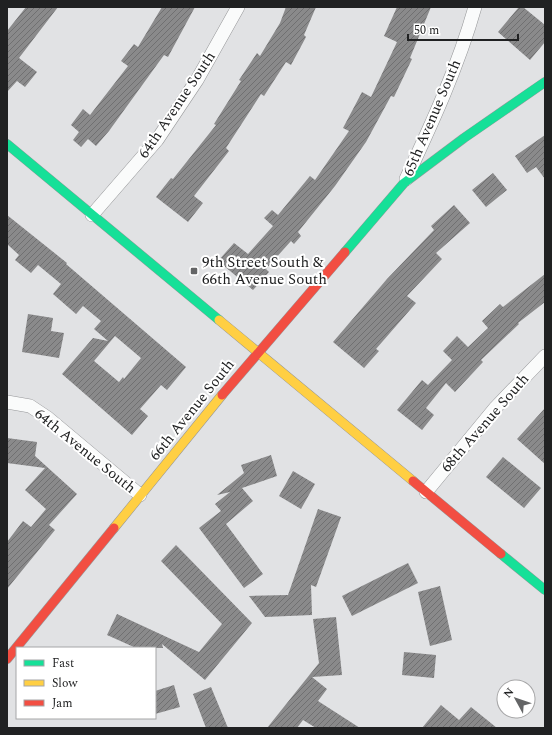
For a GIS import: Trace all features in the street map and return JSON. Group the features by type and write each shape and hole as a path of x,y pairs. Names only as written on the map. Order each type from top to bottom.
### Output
{"street":[{"name":"64th Avenue South","path":"92,215 157,140 197,80 238,7"},
{"name":"65th Avenue South","path":"404,183 432,124 467,35 475,7"},
{"name":"66th Avenue South","path":"17,647 258,352 404,183 494,117 545,82"},
{"path":"7,144 545,590"},
{"name":"68th Avenue South","path":"426,492 496,407 545,356"},
{"name":"64th Avenue South","path":"7,402 30,406 48,418 140,495"},
{"name":"66th Avenue South","path":"7,659 16,648"}],"building":[{"path":"26,7 58,7 19,58 37,72 25,87 17,81 7,92 7,31"},
{"path":"162,7 195,7 168,57 164,55 109,131 96,146 88,139 81,147 73,140 79,132 71,125 83,109 90,115 128,66 121,61 134,44 138,47"},
{"path":"286,7 316,7 304,35 306,37 291,65 286,62 264,96 261,94 226,148 229,151 194,196 203,203 188,222 156,197 171,178 173,179 216,125 214,124 241,81 239,80 257,53 260,56 280,23"},
{"path":"397,7 431,7 410,58 412,59 394,97 391,96 366,142 335,186 298,232 301,236 294,244 291,241 266,269 269,272 253,290 218,261 234,243 248,254 273,226 264,218 272,210 278,215 310,176 315,180 349,131 343,128 362,92 371,97 397,42 384,36"},
{"path":"519,7 523,7 545,25 545,42 530,60 498,32"},
{"path":"545,135 545,179 536,167 527,173 515,156"},
{"path":"493,173 507,190 486,207 472,190"},
{"path":"454,205 470,223 436,253 442,259 407,296 416,303 376,349 379,351 364,368 333,342 387,279 434,230 431,226"},
{"path":"7,215 67,263 66,264 186,367 167,390 161,385 140,409 148,416 132,435 62,374 93,338 108,341 94,329 101,321 83,306 76,314 53,294 61,284 38,265 31,273 15,260 19,255 7,244","holes":["115,336 141,358 124,379 123,377 119,382 94,361"]},
{"path":"545,274 545,302 518,323 519,324 481,360 483,362 455,392 446,383 426,408 434,415 422,430 397,410 422,380 428,385 452,360 443,351 457,336 468,347 488,328 482,321 500,304 503,307"},
{"path":"28,314 53,318 51,331 64,333 59,358 22,352"},
{"path":"545,408 545,464 517,439"},
{"path":"7,438 37,442 35,456 77,494 49,525 55,530 7,589 7,542 23,521 31,527 46,509 25,490 45,468 7,463"},
{"path":"271,455 277,476 242,488 253,501 226,524 263,574 244,588 199,528 221,511 215,504 230,492 217,495 244,473 241,465"},
{"path":"503,457 541,488 524,508 486,477"},
{"path":"293,471 315,484 301,509 279,496"},
{"path":"318,509 341,517 316,587 311,585 312,615 265,617 249,596 288,595"},
{"path":"176,545 252,623 205,680 162,644 163,648 134,647 107,635 117,614 199,652 222,624 161,561"},
{"path":"408,563 418,583 352,616 342,596"},
{"path":"440,586 452,640 430,646 418,592"},
{"path":"336,617 342,675 312,677 327,689 318,701 360,728 316,728 303,720 297,728 267,728 319,663 313,619"},
{"path":"404,652 436,655 434,678 402,675"},
{"path":"174,685 180,707 156,714 156,691"},
{"path":"211,687 228,728 206,728 193,694"},
{"path":"441,705 459,720 471,707 497,728 422,728"}],"traffic: fast":[{"path":"345,252 404,183 464,138 545,82"},
{"path":"7,144 219,320"},
{"path":"501,554 545,590"}],"traffic: slow":[{"path":"219,320 413,481"},
{"path":"114,528 222,395"}],"traffic: jam":[{"path":"222,395 345,252"},
{"path":"413,481 501,554"},
{"path":"17,647 114,528"},
{"path":"7,659 16,648"}],"place":[{"name":"9th Street South & 66th Avenue South","path":"194,271"}]}
